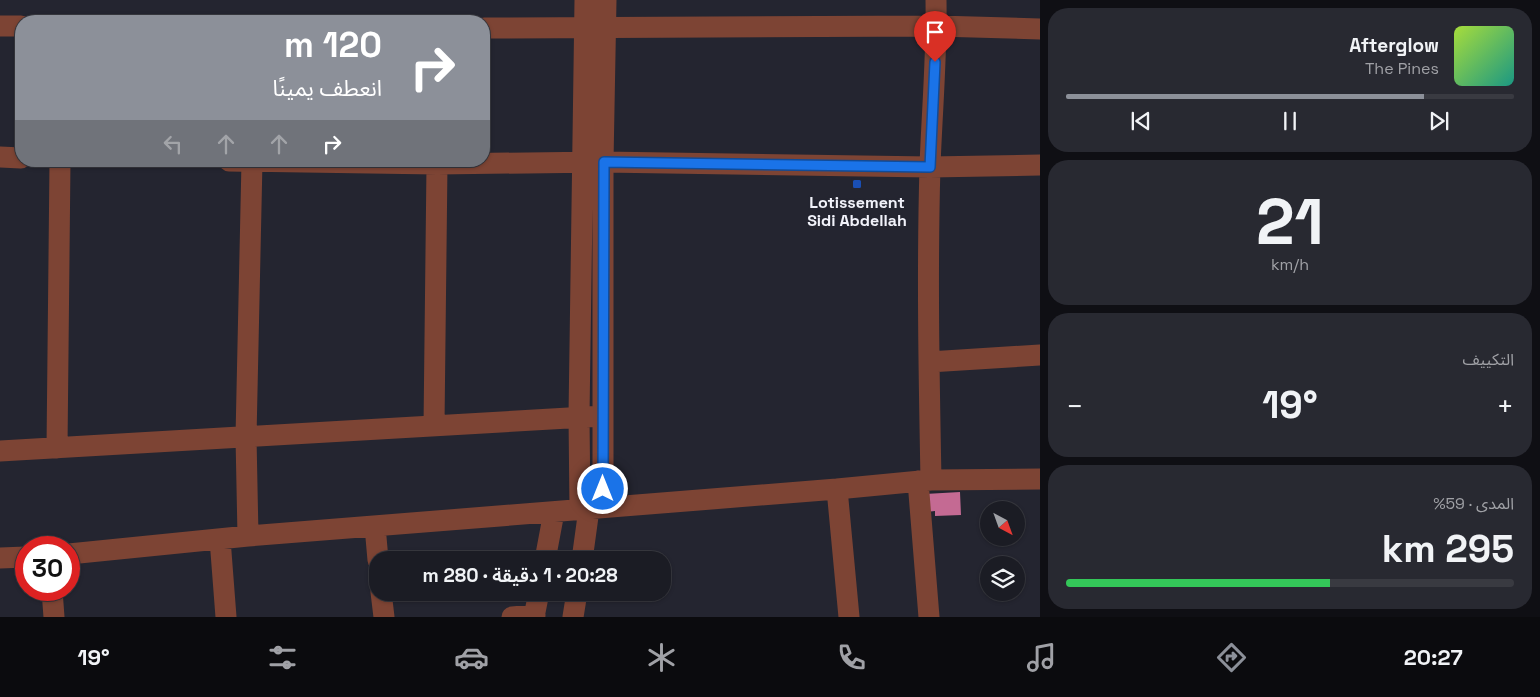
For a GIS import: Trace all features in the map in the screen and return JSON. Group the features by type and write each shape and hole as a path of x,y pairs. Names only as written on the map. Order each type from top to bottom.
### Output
{"street":[{"path":"585,0 580,416 591,509"},
{"path":"584,551 603,416 606,0"},
{"path":"929,617 924,480 929,362 930,167 937,26 936,0"},
{"path":"0,26 15,26"},
{"path":"490,28 937,26 1040,29"},
{"path":"0,157 15,158"},
{"path":"490,163 604,162 930,167 1040,164"},
{"path":"57,448 60,167"},
{"path":"248,536 246,437 252,167"},
{"path":"434,426 437,167"},
{"path":"929,362 1040,355"},
{"path":"0,450 603,416"},
{"path":"80,553 248,536 837,489 924,480 1040,478"},
{"path":"837,489 849,617"},
{"path":"547,551 554,512"},
{"path":"375,526 377,551"},
{"path":"220,539 226,617"},
{"path":"0,558 15,557"},
{"path":"53,601 54,617"},
{"path":"382,601 384,617"},
{"path":"512,617 535,616 538,601"},
{"path":"573,617 576,601"}],"building":[{"path":"960,492 961,515 935,516 935,511 926,512 925,494"}],"place":[{"name":"Lotissement Sidi Abdellah","path":"857,184"}],"route":[{"path":"603,489 604,162 930,167 935,62"}]}
